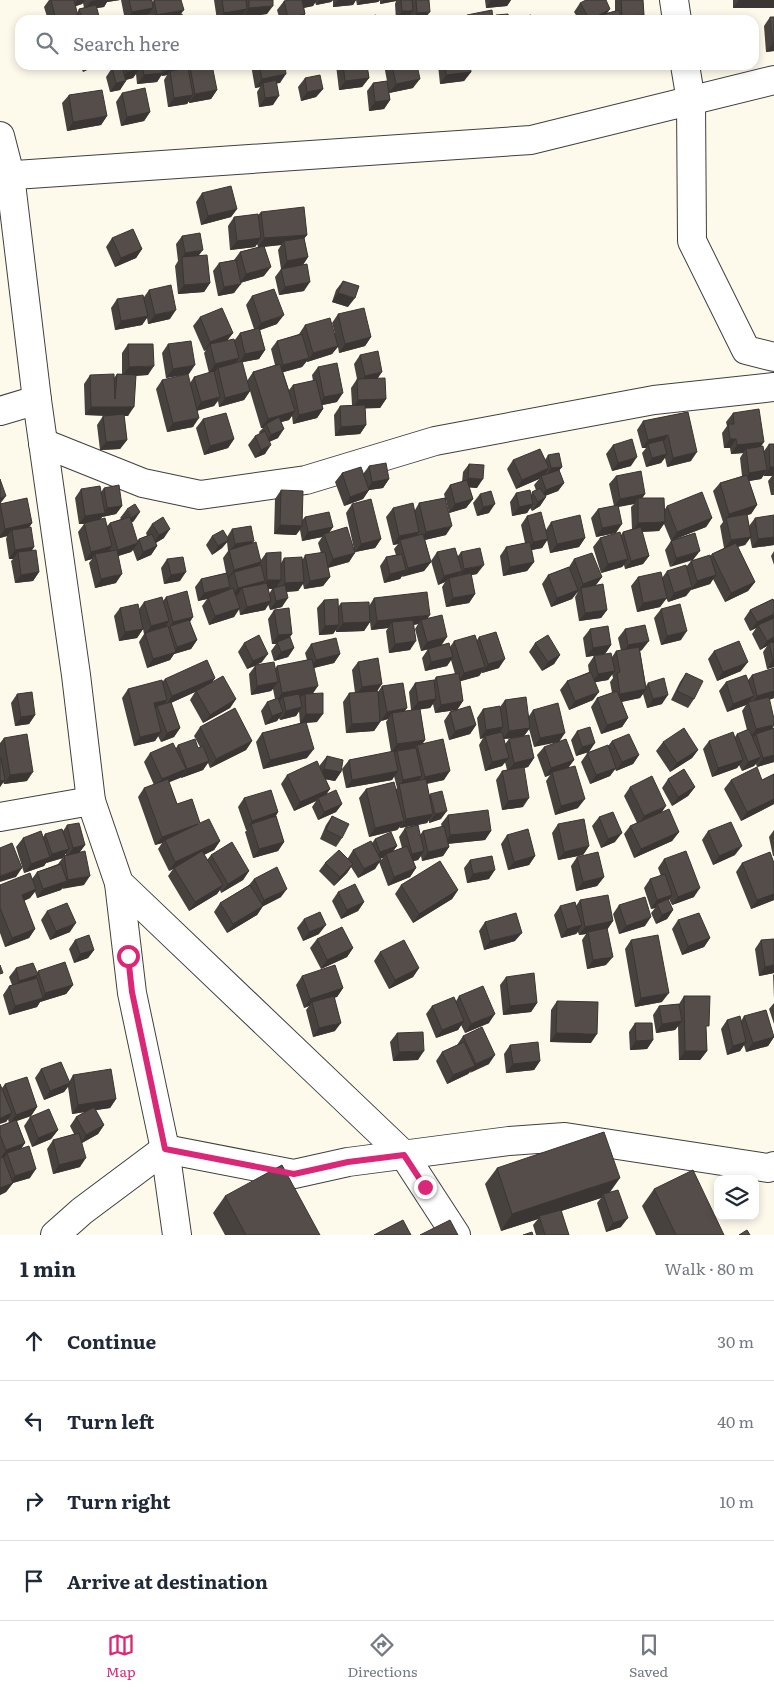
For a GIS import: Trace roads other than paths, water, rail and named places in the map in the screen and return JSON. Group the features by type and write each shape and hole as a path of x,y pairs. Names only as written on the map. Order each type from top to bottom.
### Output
{"street":[{"path":"674,0 677,15"},
{"path":"686,70 691,101 692,242 746,350 774,357"},
{"path":"5,175 532,140 774,80"},
{"path":"0,136 76,674 91,801 119,883 132,992 165,1149 177,1235"},
{"path":"43,444 143,483 200,495 306,480 445,439 654,400 774,387"},
{"path":"0,411 37,400"},
{"path":"0,816 91,801"},
{"path":"119,883 404,1155 456,1235"},
{"path":"55,1235 82,1211 165,1149 294,1174 348,1162 509,1141 565,1137 768,1168 774,1166"}]}
